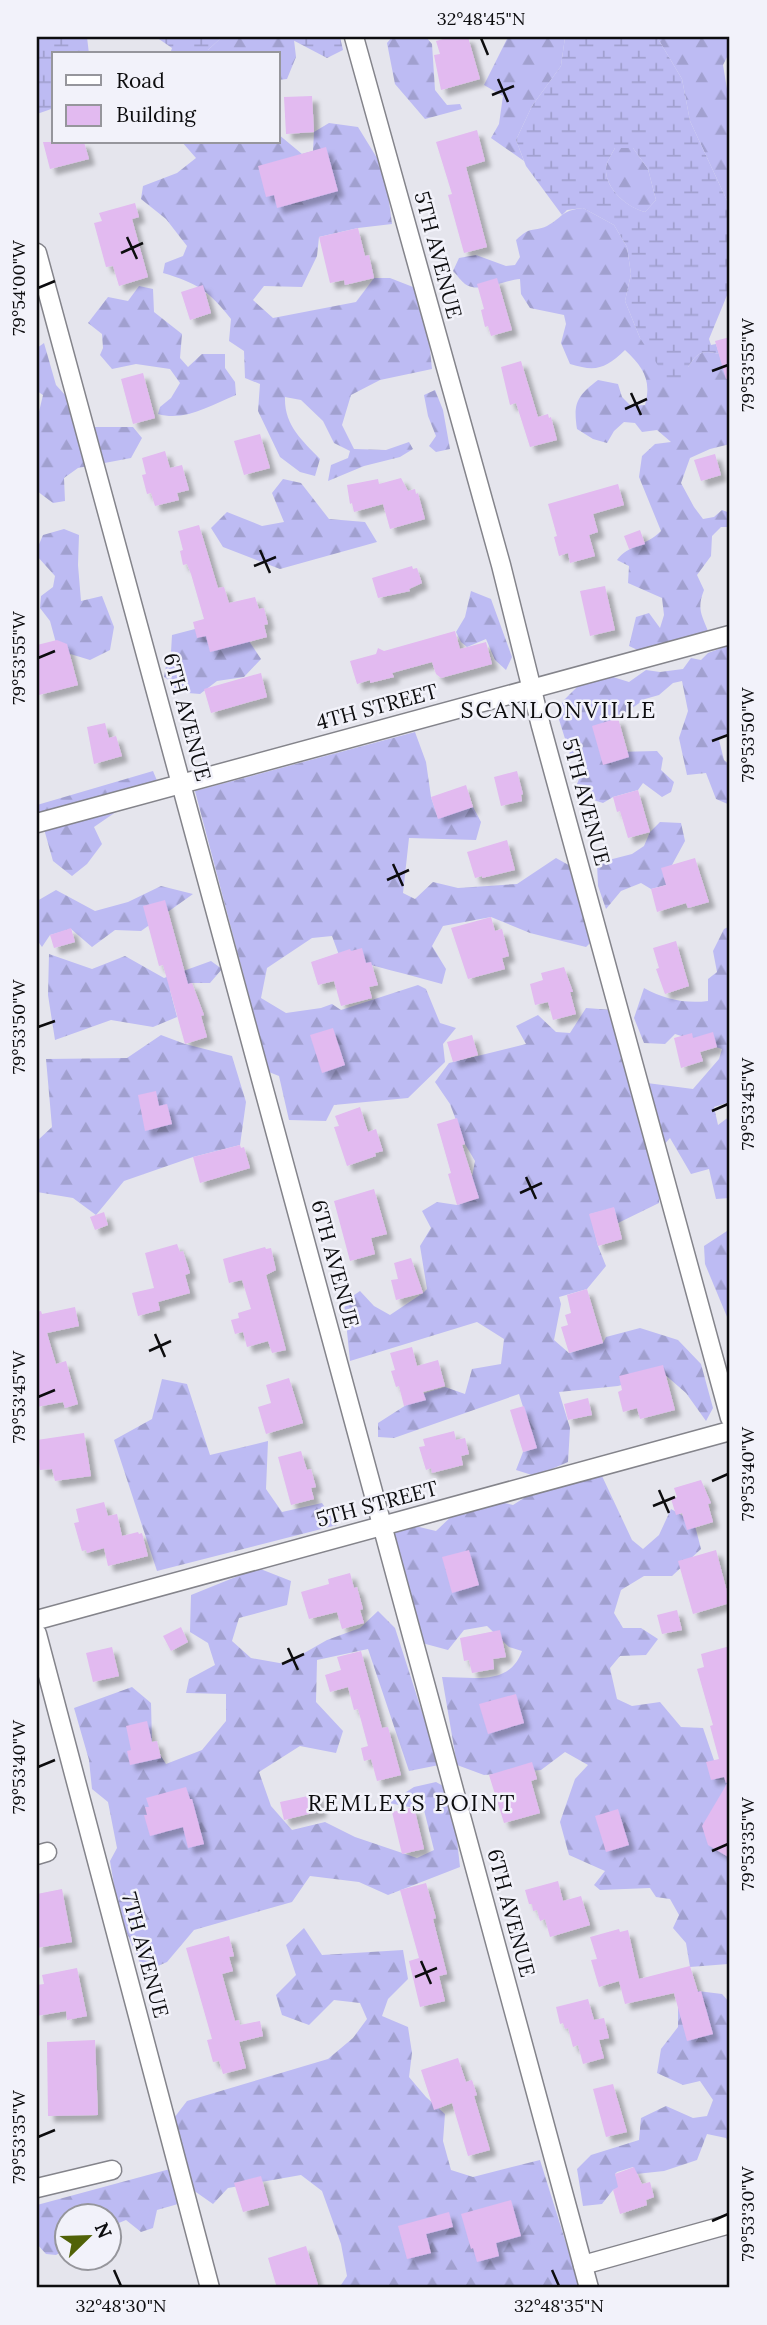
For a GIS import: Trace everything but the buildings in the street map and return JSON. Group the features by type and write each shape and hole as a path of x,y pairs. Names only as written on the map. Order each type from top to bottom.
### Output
{"street":[{"name":"5TH AVENUE","path":"354,37 501,565 531,688 730,1418"},
{"name":"6TH AVENUE","path":"37,253 589,2288"},
{"name":"4TH STREET","path":"37,823 730,635"},
{"name":"5TH STREET","path":"37,1620 730,1431"},
{"name":"7TH AVENUE","path":"37,1634 210,2288"},
{"path":"37,2188 112,2170"},
{"path":"583,2265 730,2224"}],"green space":[{"path":"37,37 87,37 89,52 52,52 52,109 37,114"},
{"path":"156,37 222,37 208,50 172,48"},
{"path":"222,37 287,37 294,40 296,57 287,79 280,80 280,52 171,52 172,48 189,38 208,50"},
{"path":"287,37 340,37 343,50 327,58"},
{"path":"392,37 426,37 432,44 435,90 447,105 460,104 462,109 425,119 395,84 387,43"},
{"path":"508,37 565,37 561,66 532,106 516,140 524,161 491,138 499,124 503,96 484,85"},
{"path":"565,37 657,37 682,79 690,121 730,207 730,288 709,339 711,345 716,344 719,354 704,352 697,355 688,367 693,378 680,388 672,387 640,338 625,301 631,274 627,247 614,225 583,208 567,210 562,215 526,166 516,140 532,106 561,66","holes":["615,148 633,148 648,169 656,200 645,212 619,196 609,184 607,176 607,164"]},
{"path":"657,37 730,37 730,51 723,65 730,95 730,207 690,121 682,79"},
{"path":"329,123 358,127 385,171 392,224 319,237 317,256 302,287 264,286 253,300 273,318 356,302 374,278 390,278 413,287 426,310 432,369 380,380 351,395 342,425 354,449 386,450 409,442 413,449 400,457 364,466 328,481 331,465 348,458 350,451 334,443 323,421 301,400 285,397 285,407 291,424 320,459 315,476 300,472 280,457 258,411 260,384 245,378 244,351 229,341 231,319 202,289 163,273 165,263 183,256 187,246 166,219 141,199 143,186 177,173 196,158 184,144 280,144 280,136 302,154 313,151 314,132"},
{"path":"615,148 633,148 648,169 656,200 645,212 625,202 609,184 606,166"},
{"path":"583,208 614,225 627,247 631,274 625,301 640,338 688,367 697,355 704,352 719,354 721,360 730,357 730,444 690,458 681,483 703,519 714,517 722,510 730,513 730,527 721,527 712,536 711,556 697,575 704,590 701,611 708,631 673,640 666,647 644,653 629,646 636,617 649,613 660,628 664,615 662,598 628,583 629,566 617,560 661,531 639,477 642,456 655,444 671,442 657,430 642,432 635,423 624,422 614,431 607,443 593,439 577,429 576,406 585,391 598,380 618,384 622,397 631,406 645,405 647,388 644,374 625,350 600,367 587,368 570,364 561,343 566,324 564,315 530,308 521,294 520,279 477,288 465,284 453,271 459,258 476,255 506,266 515,265 520,257 516,240 521,235 547,226 570,211"},
{"path":"139,286 153,289 154,312 182,334 180,358 188,367 202,354 225,354 225,368 235,382 236,395 188,414 158,414 160,407 171,398 180,383 170,369 136,364 112,369 100,355 103,348 102,334 88,323 108,297 128,301"},
{"path":"44,343 56,385 94,427 133,427 142,438 131,458 78,468 64,478 65,501 53,503 37,491 37,420 43,395 37,391 37,348"},
{"path":"435,390 443,410 450,449 436,452 429,446 436,436 424,395"},
{"path":"283,479 301,483 329,519 365,522 377,542 280,569 223,547 211,528 227,512 262,526 284,522 272,493"},
{"path":"64,529 79,535 81,601 102,596 114,627 110,650 90,660 67,653 56,643 50,621 40,608 41,596 53,587 55,576 37,556 37,549 43,535"},
{"path":"471,591 491,599 512,657 506,670 495,660 486,639 467,647 456,632 465,617"},
{"path":"195,629 243,632 261,659 244,677 217,681 200,694 176,692 172,682 164,677 166,666 178,656 171,652 172,635"},
{"path":"730,645 730,731 719,740 724,760 730,765 730,805 716,799 706,773 687,775 679,738 688,711 682,681 673,683 659,695 645,699 618,718 598,746 615,752 657,751 663,758 661,770 674,782 671,792 662,797 643,783 638,790 613,797 603,803 584,797 577,784 584,767 581,761 571,758 557,713 564,700 578,686 613,677 629,682 646,670 660,672 683,669 691,658 701,660 708,653"},
{"path":"415,732 426,762 431,797 438,818 473,807 481,822 476,840 409,838 403,893 415,899 433,882 458,888 517,884 556,858 574,868 592,941 586,947 530,933 491,917 443,926 432,946 446,969 442,984 339,955 332,936 312,938 267,968 261,998 286,1013 332,1004 341,1010 418,985 426,989 440,1023 456,1028 443,1044 445,1062 408,1098 334,1105 326,1121 289,1120 279,1076 269,1072 195,791"},
{"path":"153,771 158,783 94,827 102,844 87,864 72,876 53,861 44,829 37,830 37,805"},
{"path":"660,822 681,823 685,841 672,865 666,885 651,889 641,883 621,891 606,909 598,886 597,863 632,854 644,846 650,832"},
{"path":"161,886 193,894 141,931 115,930 92,947 71,929 50,935 42,947 37,940 37,901 56,890 95,911 128,902"},
{"path":"730,926 730,1102 714,1107 718,1125 730,1116 730,1198 716,1199 709,1169 691,1174 670,1138 653,1157 659,1178 659,1203 618,1223 614,1208 590,1214 606,1266 587,1289 559,1297 561,1304 554,1340 569,1353 603,1343 606,1337 640,1328 678,1340 701,1364 713,1408 706,1421 686,1393 663,1373 618,1386 559,1392 570,1428 568,1462 535,1476 516,1470 523,1452 536,1448 519,1394 394,1438 378,1437 378,1423 425,1393 445,1387 465,1394 472,1369 501,1364 504,1339 477,1322 350,1361 344,1302 360,1291 374,1306 390,1315 423,1293 427,1289 420,1246 431,1228 422,1211 437,1202 457,1205 478,1198 472,1177 475,1161 465,1144 450,1104 435,1082 449,1063 526,1044 516,1026 538,1015 556,1032 570,1033 586,1008 613,1010 647,1083 693,1089 719,1059 722,1049 675,1034 665,1044 644,1043 634,1018 644,988 675,1000 708,1001 708,979 717,972 713,951 724,929"},
{"path":"49,954 92,969 125,956 164,978 211,961 222,969 210,983 192,983 170,990 177,1017 153,1027 111,1020 55,1040 48,995"},
{"path":"161,1035 232,1056 246,1102 240,1145 193,1157 124,1181 96,1215 73,1198 37,1192 37,1141 52,1127 46,1059 127,1058"},
{"path":"730,1229 730,1324 705,1264 704,1246"},
{"path":"162,1379 187,1384 210,1455 268,1441 266,1489 282,1512 322,1503 337,1525 157,1571 114,1440 152,1419"},
{"path":"602,1476 632,1540 643,1549 659,1535 671,1509 694,1522 701,1549 672,1576 644,1576 621,1590 614,1613 623,1628 641,1628 658,1639 646,1655 620,1656 610,1668 617,1699 632,1706 660,1702 681,1727 703,1728 717,1769 730,1774 728,1964 690,1967 686,1943 673,1928 679,1915 670,1899 656,1897 650,1888 600,1890 594,1885 605,1871 569,1855 560,1822 575,1779 588,1765 565,1752 541,1770 484,1775 457,1765 442,1677 478,1678 500,1675 509,1670 522,1651 509,1647 487,1626 464,1630 448,1650 422,1643 392,1534 415,1526 436,1531 455,1513 497,1501 513,1505 527,1496"},
{"path":"258,1568 291,1581 287,1605 239,1618 232,1641 251,1658 285,1664 327,1640 360,1628 378,1611 395,1628 439,1765 409,1771 368,1649 317,1660 316,1702 343,1731 336,1753 300,1746 259,1772 271,1806 292,1830 325,1822 355,1837 417,1858 434,1850 424,1810 389,1803 414,1787 436,1782 447,1788 455,1821 460,1867 388,1895 359,1882 310,1876 292,1902 194,1930 167,1962 144,1972 119,1915 110,1861 117,1848 108,1802 92,1789 89,1760 74,1708 132,1687 151,1703 152,1742 166,1764 202,1750 226,1721 226,1694 186,1693 189,1679 215,1665 208,1643 190,1632 191,1595"},
{"path":"304,1928 322,1955 403,1950 408,1979 388,1999 382,2016 408,2027 412,2053 409,2077 445,2114 443,2141 451,2170 473,2177 540,2160 580,2288 339,2288 347,2276 341,2244 322,2191 301,2175 228,2188 213,2204 193,2190 174,2118 187,2101 328,2059 353,2038 367,2019 360,2003 334,2000 309,2025 282,2015 276,1995 296,1975 286,1945"},
{"path":"698,1991 722,1994 730,2003 730,2147 726,2138 707,2134 697,2160 664,2171 636,2174 633,2167 617,2172 615,2174 620,2187 613,2190 602,2204 583,2206 577,2169 591,2155 639,2140 641,2118 666,2106 693,2118 707,2116 713,2100 700,2081 683,2085 657,2073 661,2049 678,2027 678,2005"},
{"path":"170,2169 178,2204 157,2210 153,2228 141,2232 126,2220 122,2222 122,2202 52,2202 52,2255 46,2254 37,2244 37,2205"}],"district":[{"name":"SCANLONVILLE","path":"559,710"},
{"name":"REMLEYS POINT","path":"412,1803"}]}
